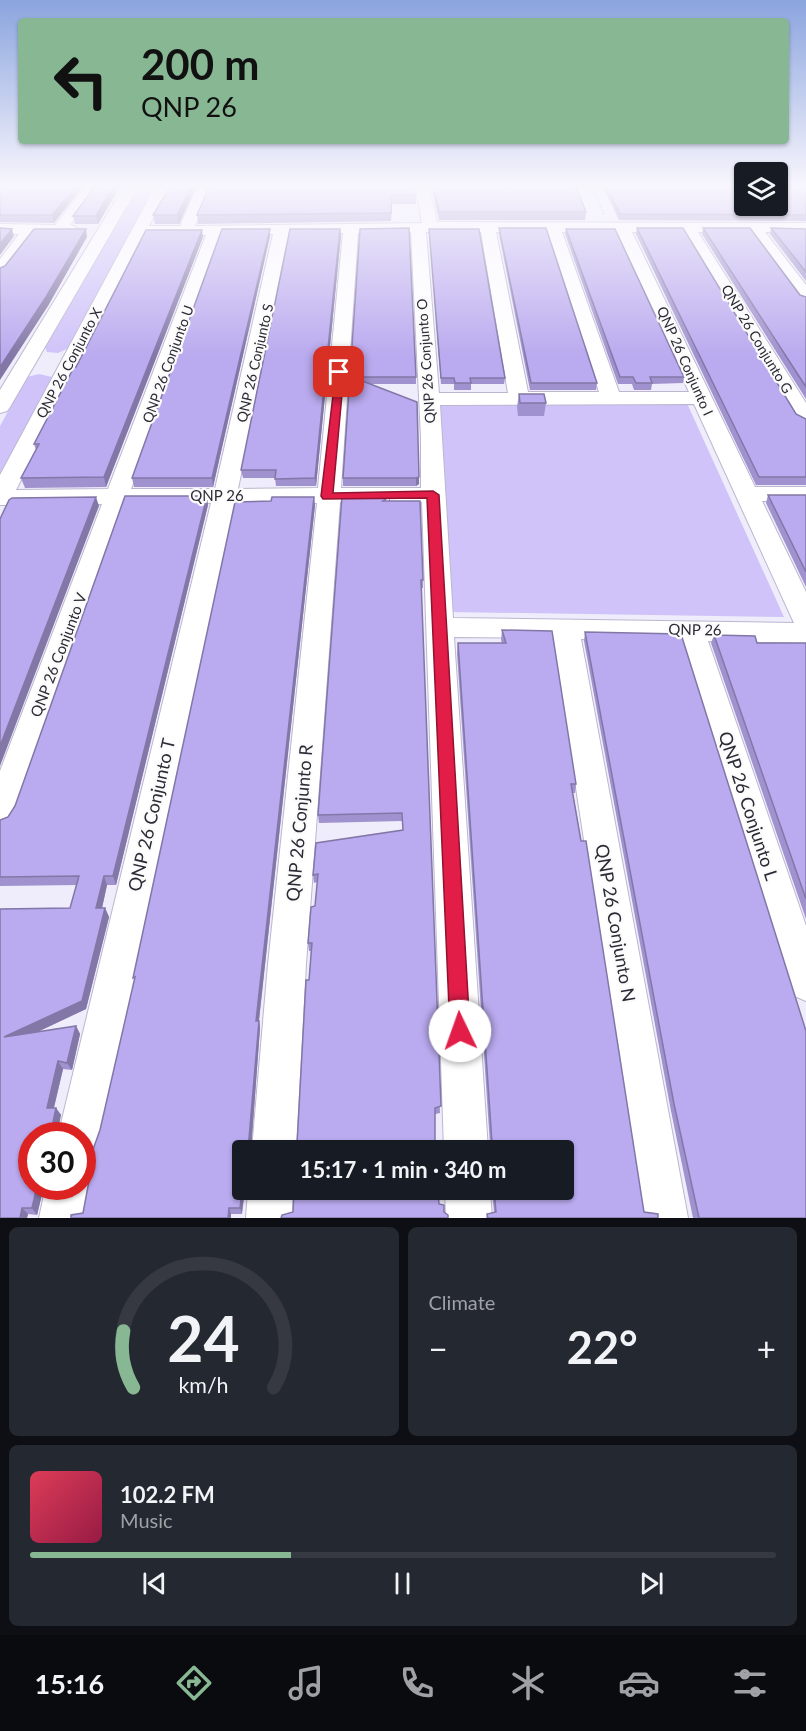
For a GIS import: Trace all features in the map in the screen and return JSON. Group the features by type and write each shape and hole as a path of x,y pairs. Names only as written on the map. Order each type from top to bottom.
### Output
{"street":[{"path":"0,270 21,242"},
{"path":"0,408 98,242"},
{"name":"QNP 26 Conjunto X","path":"0,497 133,242"},
{"name":"QNP 26 Conjunto U","path":"119,497 211,242"},
{"name":"QNP 26 Conjunto S","path":"225,496 279,242"},
{"name":"QNP 26 Conjunto R","path":"275,1140 350,242"},
{"name":"QNP 26 Conjunto O","path":"424,242 428,399 432,438 466,1140"},
{"path":"491,242 519,397"},
{"path":"558,242 611,397"},
{"name":"QNP 26 Conjunto I","path":"623,242 701,398 806,620"},
{"name":"QNP 26 Conjunto G","path":"697,242 806,420"},
{"path":"764,242 806,297"},
{"path":"36,346 36,353 44,357 64,356 76,351"},
{"path":"20,374 37,369 48,369 57,372 59,381"},
{"path":"428,399 701,398"},
{"path":"746,495 806,494"},
{"name":"QNP 26","path":"0,497 433,495"},
{"name":"QNP 26 Conjunto T","path":"83,1122 225,496"},
{"name":"QNP 26 Conjunto V","path":"0,814 119,497"},
{"name":"QNP 26","path":"441,627 806,633"},
{"name":"QNP 26 Conjunto N","path":"565,628 665,1218"},
{"name":"QNP 26 Conjunto L","path":"690,630 806,982"},
{"path":"62,1218 66,1200"},
{"path":"269,1218 270,1200"},
{"path":"468,1200 469,1218"}],"shaded area":[{"path":"105,242 126,242 69,348 58,353 47,352 45,347"},
{"path":"39,374 52,377 0,476 0,426 27,377"},
{"path":"686,401 784,617 451,612 437,405"}],"building":[{"path":"24,242 78,242 46,297 0,367 0,268 5,266"},
{"path":"140,242 197,242 104,477 21,478 39,444 34,444"},
{"path":"217,242 267,242 212,478 132,478"},
{"path":"287,242 339,242 315,478 275,479 276,470 241,470"},
{"path":"359,242 410,242 416,377 352,377 417,402 419,477 343,478"},
{"path":"430,242 481,242 505,378 470,378 471,383 455,383 454,378 441,378"},
{"path":"502,242 551,242 597,383 531,383"},
{"path":"571,242 621,242 684,377 650,377 652,383 636,383 633,377 620,377"},
{"path":"644,242 691,242 796,414 806,419 806,477 759,477"},
{"path":"712,242 760,242 800,295 806,297 806,387"},
{"path":"782,242 806,242 806,272"},
{"path":"519,394 544,394 546,403 520,403"},
{"path":"768,495 806,495 806,572"},
{"path":"125,496 207,496 113,876 104,876 96,908 105,908 82,1001 4,1037 76,1026 67,1063 58,1061 47,1108 56,1108 53,1122 18,1122 18,1200 34,1200 32,1208 22,1208 20,1218 0,1218 0,909 70,908 79,876 0,877 0,820 8,817 15,806"},
{"path":"342,496 390,496 383,501 420,501 441,1106 435,1108 435,1140 297,1140 306,980 309,980 312,943 308,943 311,907 315,906 318,874 313,875 316,843 403,830 402,813 318,815"},
{"path":"96,497 0,746 0,519 12,498"},
{"path":"272,497 314,497 256,1021 259,1021 249,1140 232,1140 232,1200 241,1200 240,1208 229,1208 228,1218 71,1218 71,1215 83,1213 85,1200 96,1200 96,1141 135,977 133,978 235,502 271,501"},
{"path":"502,630 552,631 576,784 571,784 581,841 586,841 644,1212 658,1214 658,1218 488,1218 487,1214 496,1212 495,1200 574,1200 574,1140 492,1140 458,643 506,643"},
{"path":"585,632 681,634 806,1031 806,1218 699,1218 674,1104"},
{"path":"714,635 755,636 757,643 806,643 806,899"},
{"path":"294,1200 439,1200 439,1204 444,1205 444,1212 448,1218 281,1218 282,1215 293,1212"}],"route":[{"path":"339,372 327,496 433,495 460,1031"}]}
